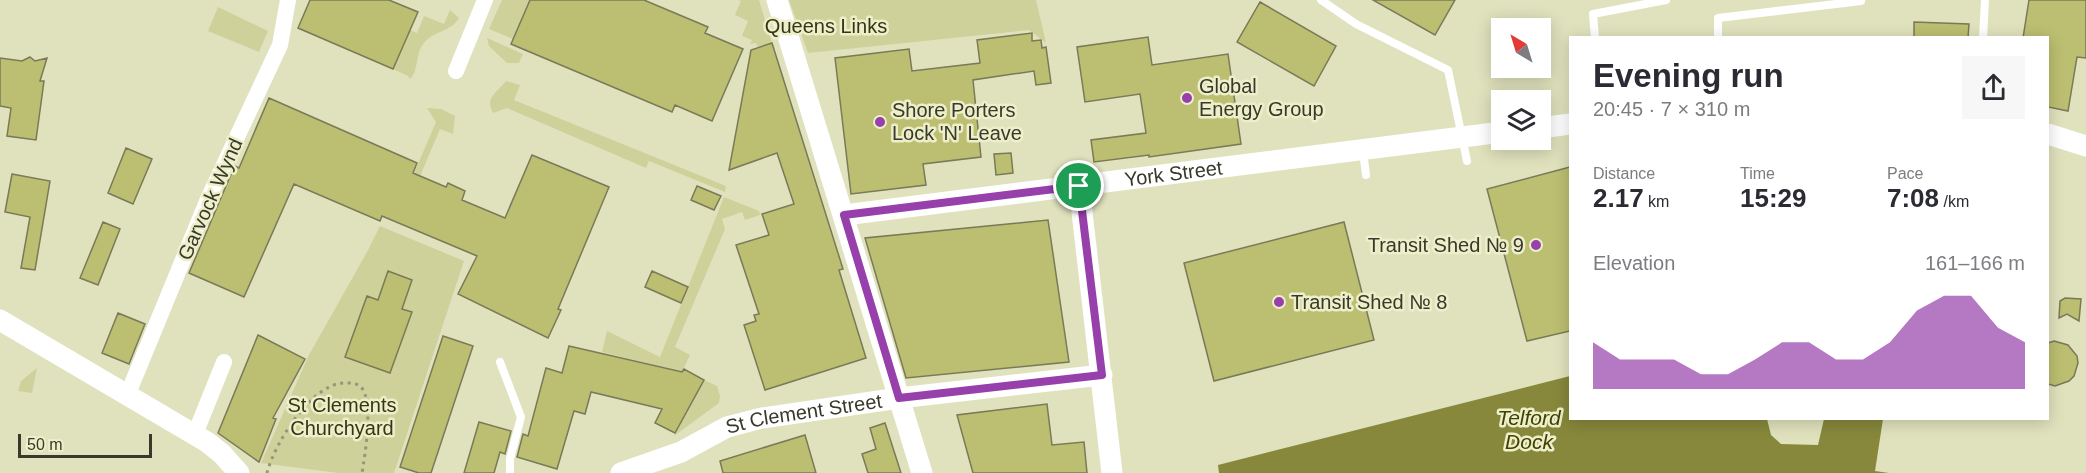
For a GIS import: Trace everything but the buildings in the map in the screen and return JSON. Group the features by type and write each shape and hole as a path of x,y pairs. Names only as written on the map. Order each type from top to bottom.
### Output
{"street":[{"name":"Garvock Wynd","path":"127,396 208,199 280,45 288,0"},
{"path":"456,71 485,0"},
{"path":"777,0 922,473"},
{"path":"1551,127 1569,124"},
{"name":"York Street","path":"844,215 1491,133"},
{"path":"2049,134 2086,146"},
{"path":"1079,186 1112,473"},
{"path":"0,320 195,434 214,447 238,473"},
{"path":"195,434 224,362"},
{"name":"St Clement Street","path":"621,473 681,452 716,432 741,423 899,398 1102,375"}],"lane":[{"path":"1321,0 1356,24 1448,70 1467,161"},
{"path":"1595,36 1593,14 1666,0"},
{"path":"1983,36 1985,0"},
{"path":"1718,36 1718,18 1861,1"},
{"path":"1363,150 1366,175"},
{"path":"500,362 521,417 510,459 510,473"}],"path":[{"path":"267,473 277,445 293,421 322,392 341,382 360,386 365,399 368,421 362,473"}],"green space":[{"path":"502,0 530,0 513,39 489,29"},
{"path":"738,0 759,0 772,43 758,48 756,43 750,44 752,40 742,36 748,21 735,15 741,1"},
{"name":"Queens Links","path":"789,0 1036,0 1046,43 1029,30 808,53"},
{"path":"218,7 268,31 259,52 208,31"},
{"path":"450,10 459,18 456,23 424,43 419,52 413,76 410,79 393,69 410,30 417,33 424,16 444,24"},
{"path":"487,38 523,54 519,63 507,63 489,46"},
{"path":"506,81 520,85 514,100 726,186 725,192 649,161 646,168 507,108 493,113 491,99"},
{"path":"427,108 441,109 455,116 453,134 440,129 418,181 412,178 436,122"},
{"path":"724,197 759,211 760,215 745,220 742,212 722,219 725,229 675,347 690,355 682,372 602,352 607,331 660,357"},
{"name":"St Clements Churchyard","path":"380,226 464,261 394,473 338,473 261,463 309,355","holes":["388,271 412,280 400,308 412,313 390,373 345,357 367,296 379,300"]},
{"path":"37,368 32,393 18,391 21,381"},
{"path":"704,380 717,386 720,396 719,403 674,436"}],"water":[{"name":"Telford Dock","path":"1569,376 1569,420 1767,420 1771,435 1781,444 1818,445 1824,420 1883,420 1875,471 1889,473 1219,473 1218,465"}],"place":[{"name":"Global Energy Group","path":"1187,98"},
{"name":"Shore Porters Lock 'N' Leave","path":"880,122"},
{"name":"Transit Shed № 9","path":"1536,245"},
{"name":"Transit Shed № 8","path":"1279,302"}],"route":[{"path":"1079,186 1102,375 899,398 844,215 1079,186"}]}
